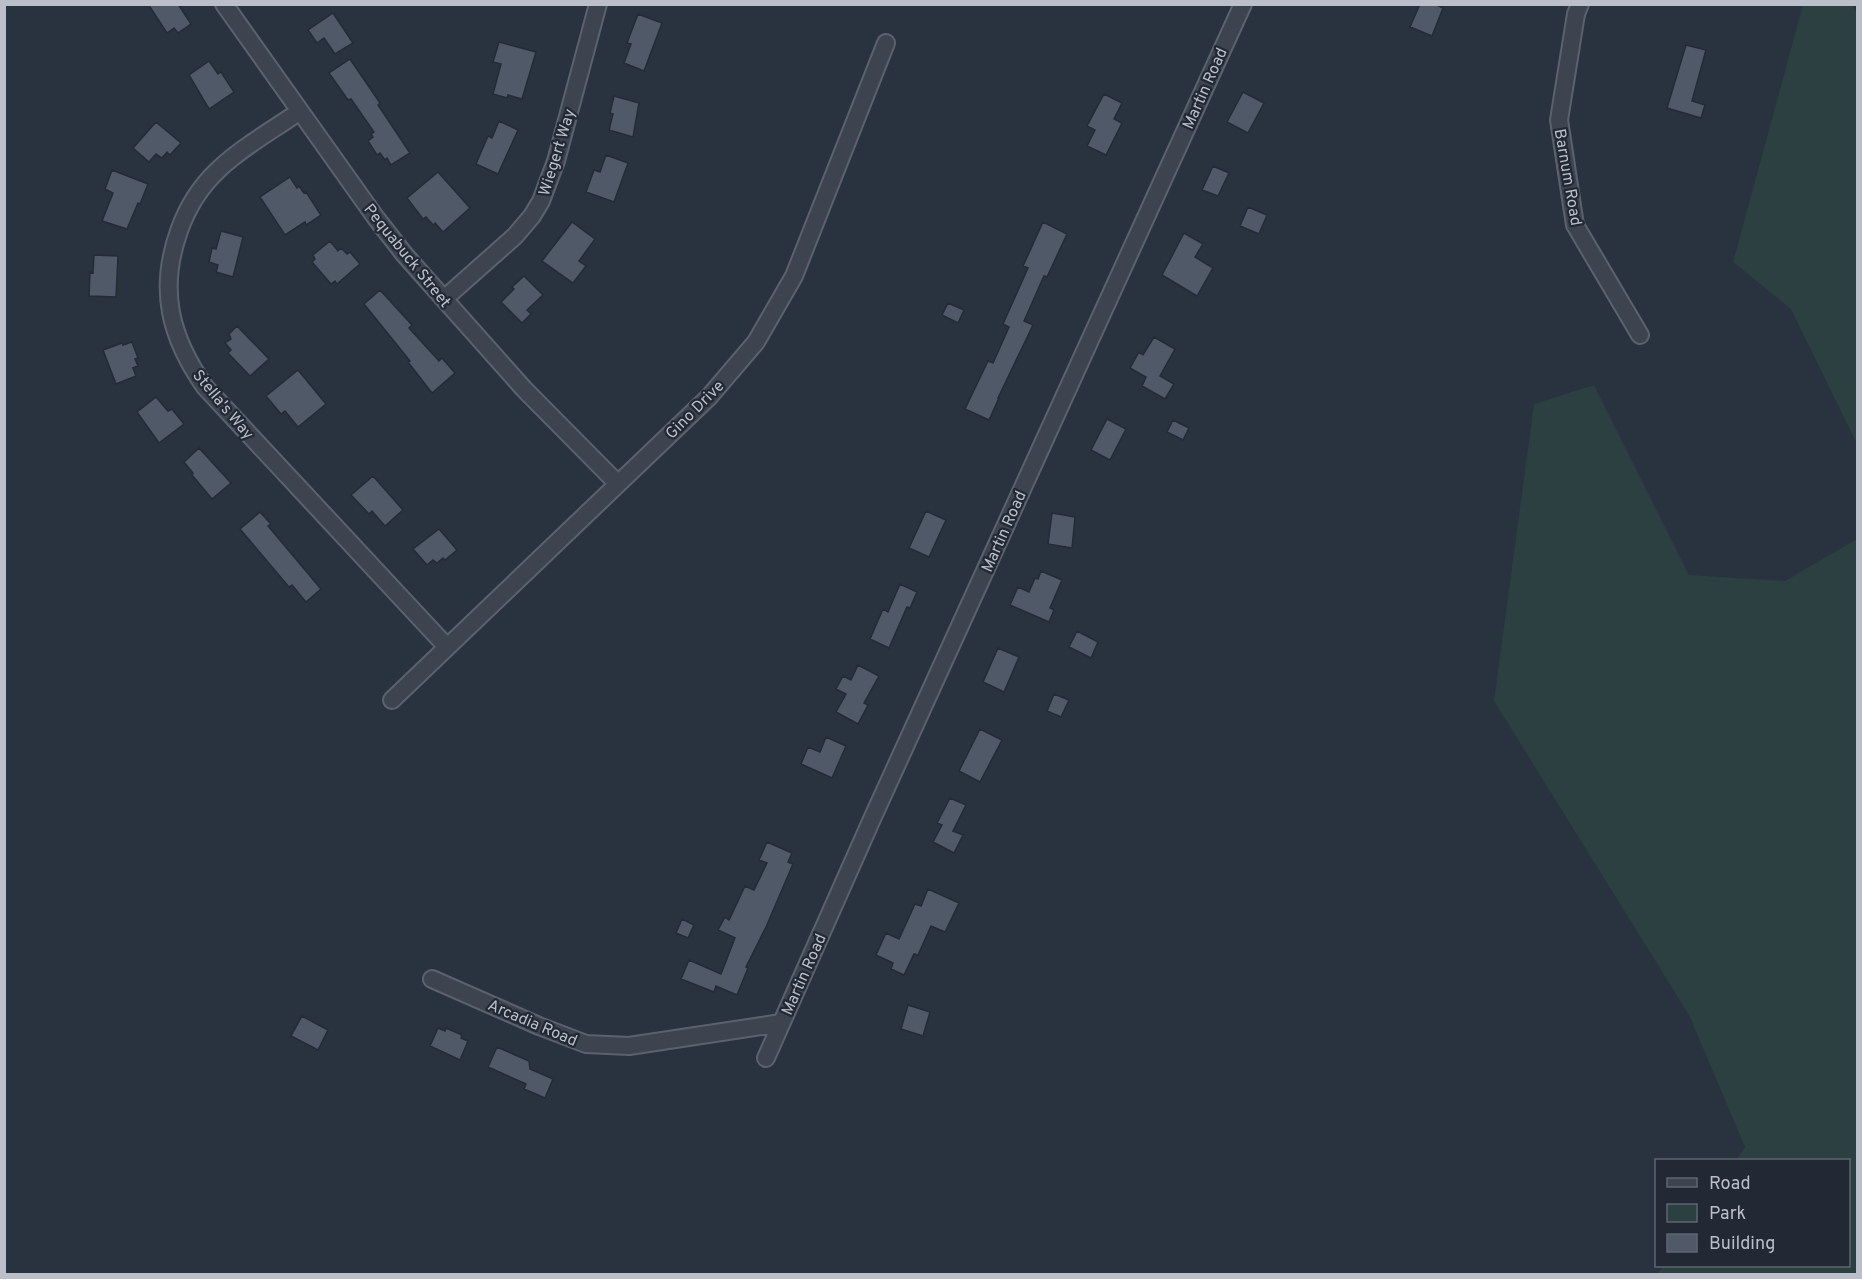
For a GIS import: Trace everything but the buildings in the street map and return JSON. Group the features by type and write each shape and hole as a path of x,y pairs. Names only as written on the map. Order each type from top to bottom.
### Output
{"street":[{"name":"Pequabuck Street","path":"224,4 389,236 524,389 618,484"},
{"name":"Wiegert Way","path":"444,299 515,236 541,201 556,161 598,4"},
{"name":"Martin Road","path":"765,1058 1243,4"},
{"name":"Barnum Road","path":"1580,4 1576,14 1559,120 1575,225 1640,335"},
{"name":"Gino Drive","path":"392,700 709,396 756,342 794,276 886,43"},
{"name":"Stella's Way","path":"300,111 232,158 211,177 194,199 182,221 170,260 167,288 173,324 184,353 205,387 447,647"},
{"name":"Arcadia Road","path":"432,979 586,1044 629,1046 781,1023"}],"green space":[{"path":"1803,5 1852,5 1857,14 1857,444 1791,309 1733,262"},
{"path":"1594,385 1689,575 1785,581 1857,539 1857,1274 1657,1274 1663,1267 1850,1267 1850,1159 1737,1159 1745,1147 1689,1015 1494,701 1534,404"}]}
